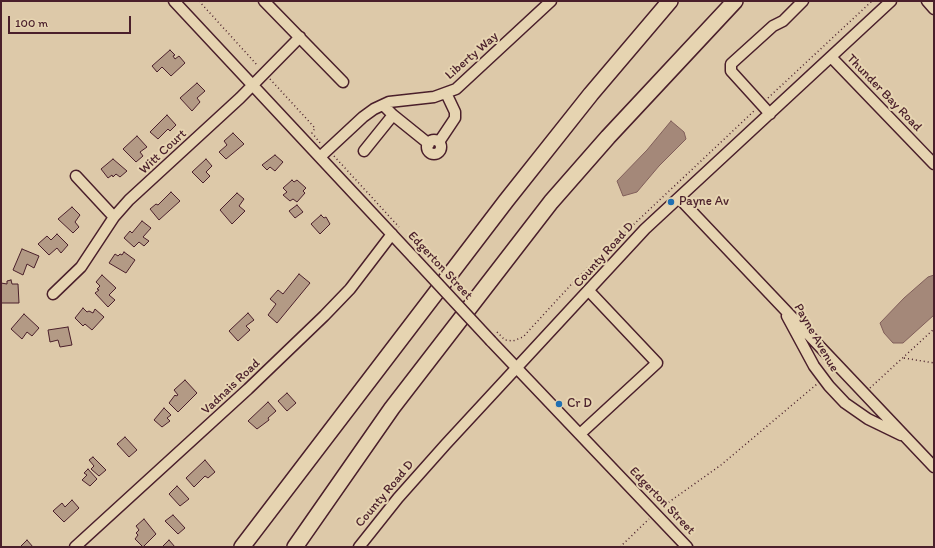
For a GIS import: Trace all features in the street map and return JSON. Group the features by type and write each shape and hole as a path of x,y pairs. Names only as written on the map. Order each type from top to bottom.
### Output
{"highway":[{"path":"242,547 501,207 591,94 670,1"},
{"path":"591,94 680,1"},
{"path":"295,547 322,506 428,360 551,202 624,119 735,1"},
{"path":"285,547 322,506"}],"street":[{"name":"Edgerton Street","path":"174,1 253,86 324,153 397,232 414,258 494,336 516,367 688,547"},
{"path":"264,1 343,82"},
{"name":"Liberty Way","path":"324,153 363,117 389,102 434,97 456,89 551,1"},
{"path":"770,114 731,71 731,64 773,26 783,21 803,1"},
{"name":"County Road D","path":"359,547 398,498 516,367 589,291 645,229 891,1"},
{"path":"927,1 934,9"},
{"name":"Witt Court","path":"54,294 81,267 114,217 129,200 253,86 300,37"},
{"name":"Thunder Bay Road","path":"831,57 934,164"},
{"path":"383,105 393,115 434,143 455,118 455,112 446,93"},
{"path":"364,151 393,115"},
{"path":"76,176 114,217"},
{"name":"Payne Avenue","path":"679,198 934,467"},
{"name":"Vadnais Road","path":"75,547 248,389 324,316 350,289 397,232"},
{"path":"580,434 657,363 589,291"},
{"name":"Payne Avenue","path":"782,305 814,366 844,403 868,419 906,438"}],"path":[{"path":"199,1 315,128 312,133 324,153 397,232"},
{"path":"494,336 513,341 523,337 579,276 656,201"},
{"path":"865,393 934,329"},
{"path":"904,358 934,364"},
{"path":"658,512 668,501 721,465 819,382"},
{"path":"620,547 652,517"}],"shaded area":[{"path":"671,121 684,132 686,139 659,166 637,192 623,196 617,181 647,150"},
{"path":"934,275 934,315 903,343 893,343 884,333 880,323 904,298 928,277"}],"building":[{"path":"170,50 175,55 173,56 175,59 179,56 185,63 171,76 162,67 157,72 152,66"},
{"path":"197,83 205,91 197,98 200,102 192,111 180,98"},
{"path":"167,115 176,125 170,131 168,129 158,139 150,132"},
{"path":"233,133 244,144 226,159 219,152 227,145 224,141"},
{"path":"137,136 147,147 140,152 143,156 136,162 123,149"},
{"path":"275,155 283,162 275,171 270,167 267,170 262,165"},
{"path":"113,159 127,171 120,177 116,174 113,177 112,175 108,178 101,169"},
{"path":"206,159 212,166 206,172 210,176 203,183 192,172"},
{"path":"292,180 294,182 297,180 306,188 303,191 305,193 297,202 293,199 290,201 283,195 287,192 283,188"},
{"path":"171,192 180,201 159,220 150,209 156,204 158,205"},
{"path":"237,193 244,199 239,206 245,211 232,224 220,210"},
{"path":"297,205 303,212 295,218 289,211"},
{"path":"72,207 80,215 75,222 79,227 73,233 58,219"},
{"path":"321,215 324,218 326,217 330,224 320,234 311,224"},
{"path":"142,221 151,228 143,237 149,241 144,246 139,242 134,247 124,238 130,231 132,233"},
{"path":"57,234 68,245 61,253 57,248 49,255 38,244 47,236 51,240"},
{"path":"22,249 39,256 34,268 27,264 23,275 13,270"},
{"path":"124,252 135,260 126,273 109,263 115,254 118,256 120,254 122,255"},
{"path":"299,274 310,283 277,323 268,315 276,304 270,299 278,290 283,294"},
{"path":"102,275 116,288 109,295 115,300 108,307 95,293 99,290 97,289 100,286 96,282"},
{"path":"11,280 12,284 18,284 19,303 1,303 1,283 7,284 7,281"},
{"path":"83,308 87,312 89,311 93,313 95,309 104,317 92,330 85,324 83,326 75,318"},
{"path":"248,313 254,320 246,326 250,330 238,341 229,331"},
{"path":"24,314 39,328 32,336 27,332 22,339 11,329"},
{"path":"68,327 72,345 60,347 58,340 50,342 48,330"},
{"path":"185,380 197,393 178,412 169,403 175,395 178,395 174,390"},
{"path":"287,393 296,403 287,411 278,401"},
{"path":"268,402 276,411 268,418 269,420 257,429 248,421"},
{"path":"164,408 171,415 167,418 170,421 162,427 154,420"},
{"path":"125,437 137,450 129,457 117,444"},
{"path":"93,457 106,470 99,476 91,469 94,466 89,460"},
{"path":"205,460 215,472 208,478 205,476 194,487 186,478"},
{"path":"88,469 97,479 90,486 82,480 87,475 84,473"},
{"path":"177,486 189,499 180,506 169,494"},
{"path":"72,500 79,508 64,522 53,511 62,503 65,507"},
{"path":"173,515 185,528 178,534 165,521"},
{"path":"144,519 156,534 143,547 135,539 138,535 136,533 139,530 136,526"},
{"path":"27,540 33,547 20,547"},
{"path":"169,540 175,547 162,547"}],"place":[{"name":"Payne Av","path":"671,202"},
{"name":"Cr D","path":"559,404"}]}
